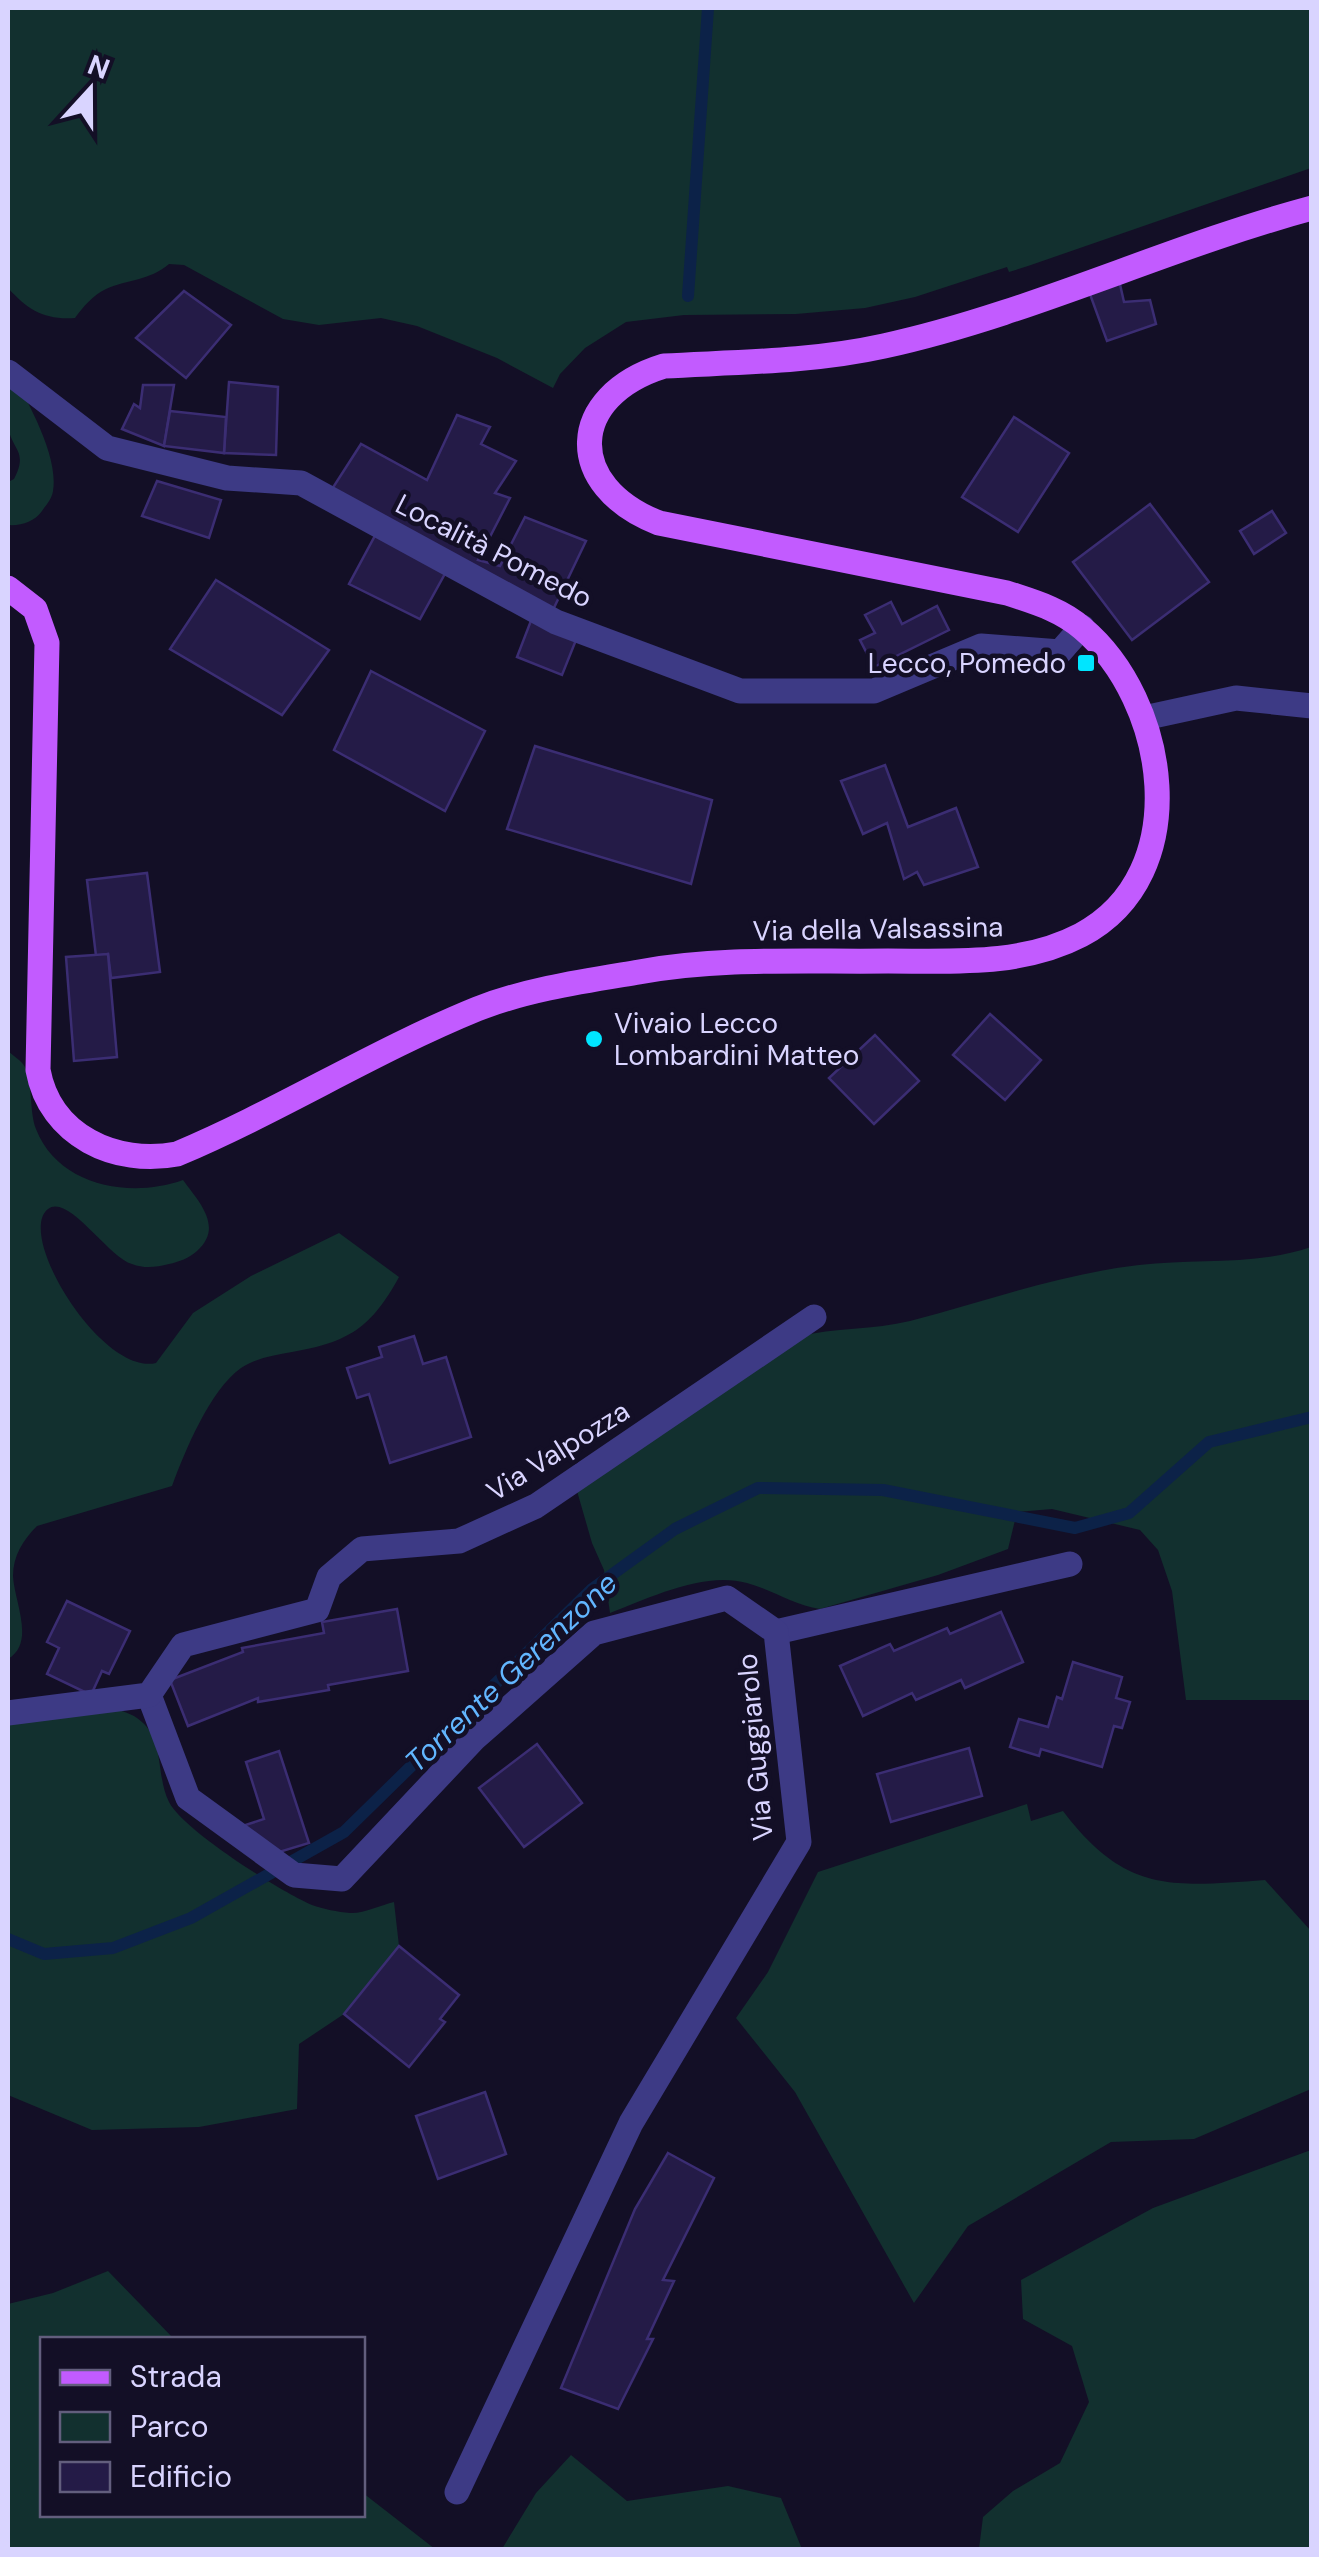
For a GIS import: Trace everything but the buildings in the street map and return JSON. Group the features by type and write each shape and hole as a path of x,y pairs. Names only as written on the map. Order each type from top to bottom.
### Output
{"main road":[{"name":"Via della Valsassina","path":"8,588 35,609 47,643 36,1039 40,1083 55,1112 86,1141 135,1158 177,1154 414,1037 516,996 692,964 987,960 1028,954 1084,933 1110,911 1140,875 1148,854 1158,791 1153,746 1144,718 1112,659 1082,628 1053,608 1007,593 659,523 642,516 612,496 594,472 590,442 598,412 615,389 641,373 664,366 818,357 881,347 1005,311 1262,221 1312,208"}],"street":[{"name":"Località Pomedo","path":"8,372 106,448 226,478 301,483 556,622 740,691 874,690 981,646 1060,652 1082,628"},
{"path":"1144,718 1236,698 1312,706"},
{"name":"Via Valpozza","path":"149,1695 183,1645 318,1610 330,1577 362,1549 459,1542 536,1506 814,1316"},
{"path":"776,1632 1070,1564"},
{"name":"Via Guggiarolo","path":"149,1695 188,1798 294,1875 342,1879 474,1740 594,1632 727,1598 776,1632 799,1842 630,2123 457,2492"},
{"path":"8,1712 149,1695"}],"green space":[{"path":"8,8 1311,8 1311,168 1028,266 1009,272 1007,267 915,297 865,308 796,314 684,315 626,322 585,348 560,374 553,388 497,358 417,326 381,318 319,325 283,319 184,265 169,264 146,277 106,289 75,318 45,315 30,308 8,288"},
{"path":"8,367 40,427 54,477 52,494 42,511 31,521 13,525 8,525 8,482 14,479 20,462 8,426"},
{"path":"8,1051 25,1067 36,1129 61,1164 98,1183 119,1187 162,1186 183,1180 206,1215 208,1233 197,1251 176,1262 146,1267 122,1259 66,1210 56,1206 48,1209 41,1224 43,1246 53,1273 89,1327 112,1348 135,1361 156,1363 193,1313 251,1276 339,1233 399,1277 378,1309 356,1330 329,1343 259,1359 230,1378 200,1422 172,1486 37,1526 23,1543 15,1562 13,1576 22,1632 21,1643 8,1659"},
{"path":"1311,1247 1311,1700 1186,1700 1172,1591 1158,1550 1140,1530 1052,1509 1017,1512 1008,1549 938,1575 820,1609 730,1580 695,1583 610,1613 604,1570 577,1491 651,1418 702,1379 731,1363 798,1337 910,1321 1081,1275 1139,1265 1269,1257"},
{"path":"93,1706 137,1718 156,1746 169,1802 193,1828 234,1859 316,1906 355,1913 394,1902 399,1946 344,2014 299,2044 297,2109 199,2127 92,2130 8,2095 8,1707"},
{"path":"1027,1804 1031,1821 1063,1811 1108,1857 1129,1871 1152,1879 1202,1884 1265,1880 1311,1931 1311,2089 1194,2139 1111,2142 968,2226 914,2303 795,2092 736,2018 768,1972 818,1872"},
{"path":"1311,2150 1311,2549 979,2549 983,2517 1013,2491 1060,2463 1089,2402 1072,2346 1023,2319 1021,2280 1153,2208"},
{"path":"108,2271 172,2337 40,2337 40,2517 365,2517 365,2495 435,2549 8,2549 8,2304 53,2293"},
{"path":"571,2455 627,2501 728,2486 781,2498 802,2549 502,2549 536,2493"}],"waterway":[{"path":"688,296 708,8"},
{"name":"Torrente Gerenzone","path":"8,1939 44,1954 113,1948 191,1918 344,1832 592,1589 675,1529 758,1488 883,1490 1075,1528 1129,1513 1209,1442 1312,1417"}],"place":[{"name":"Lecco, Pomedo","path":"1086,663"},
{"name":"Vivaio Lecco Lombardini Matteo","path":"594,1039"}]}
